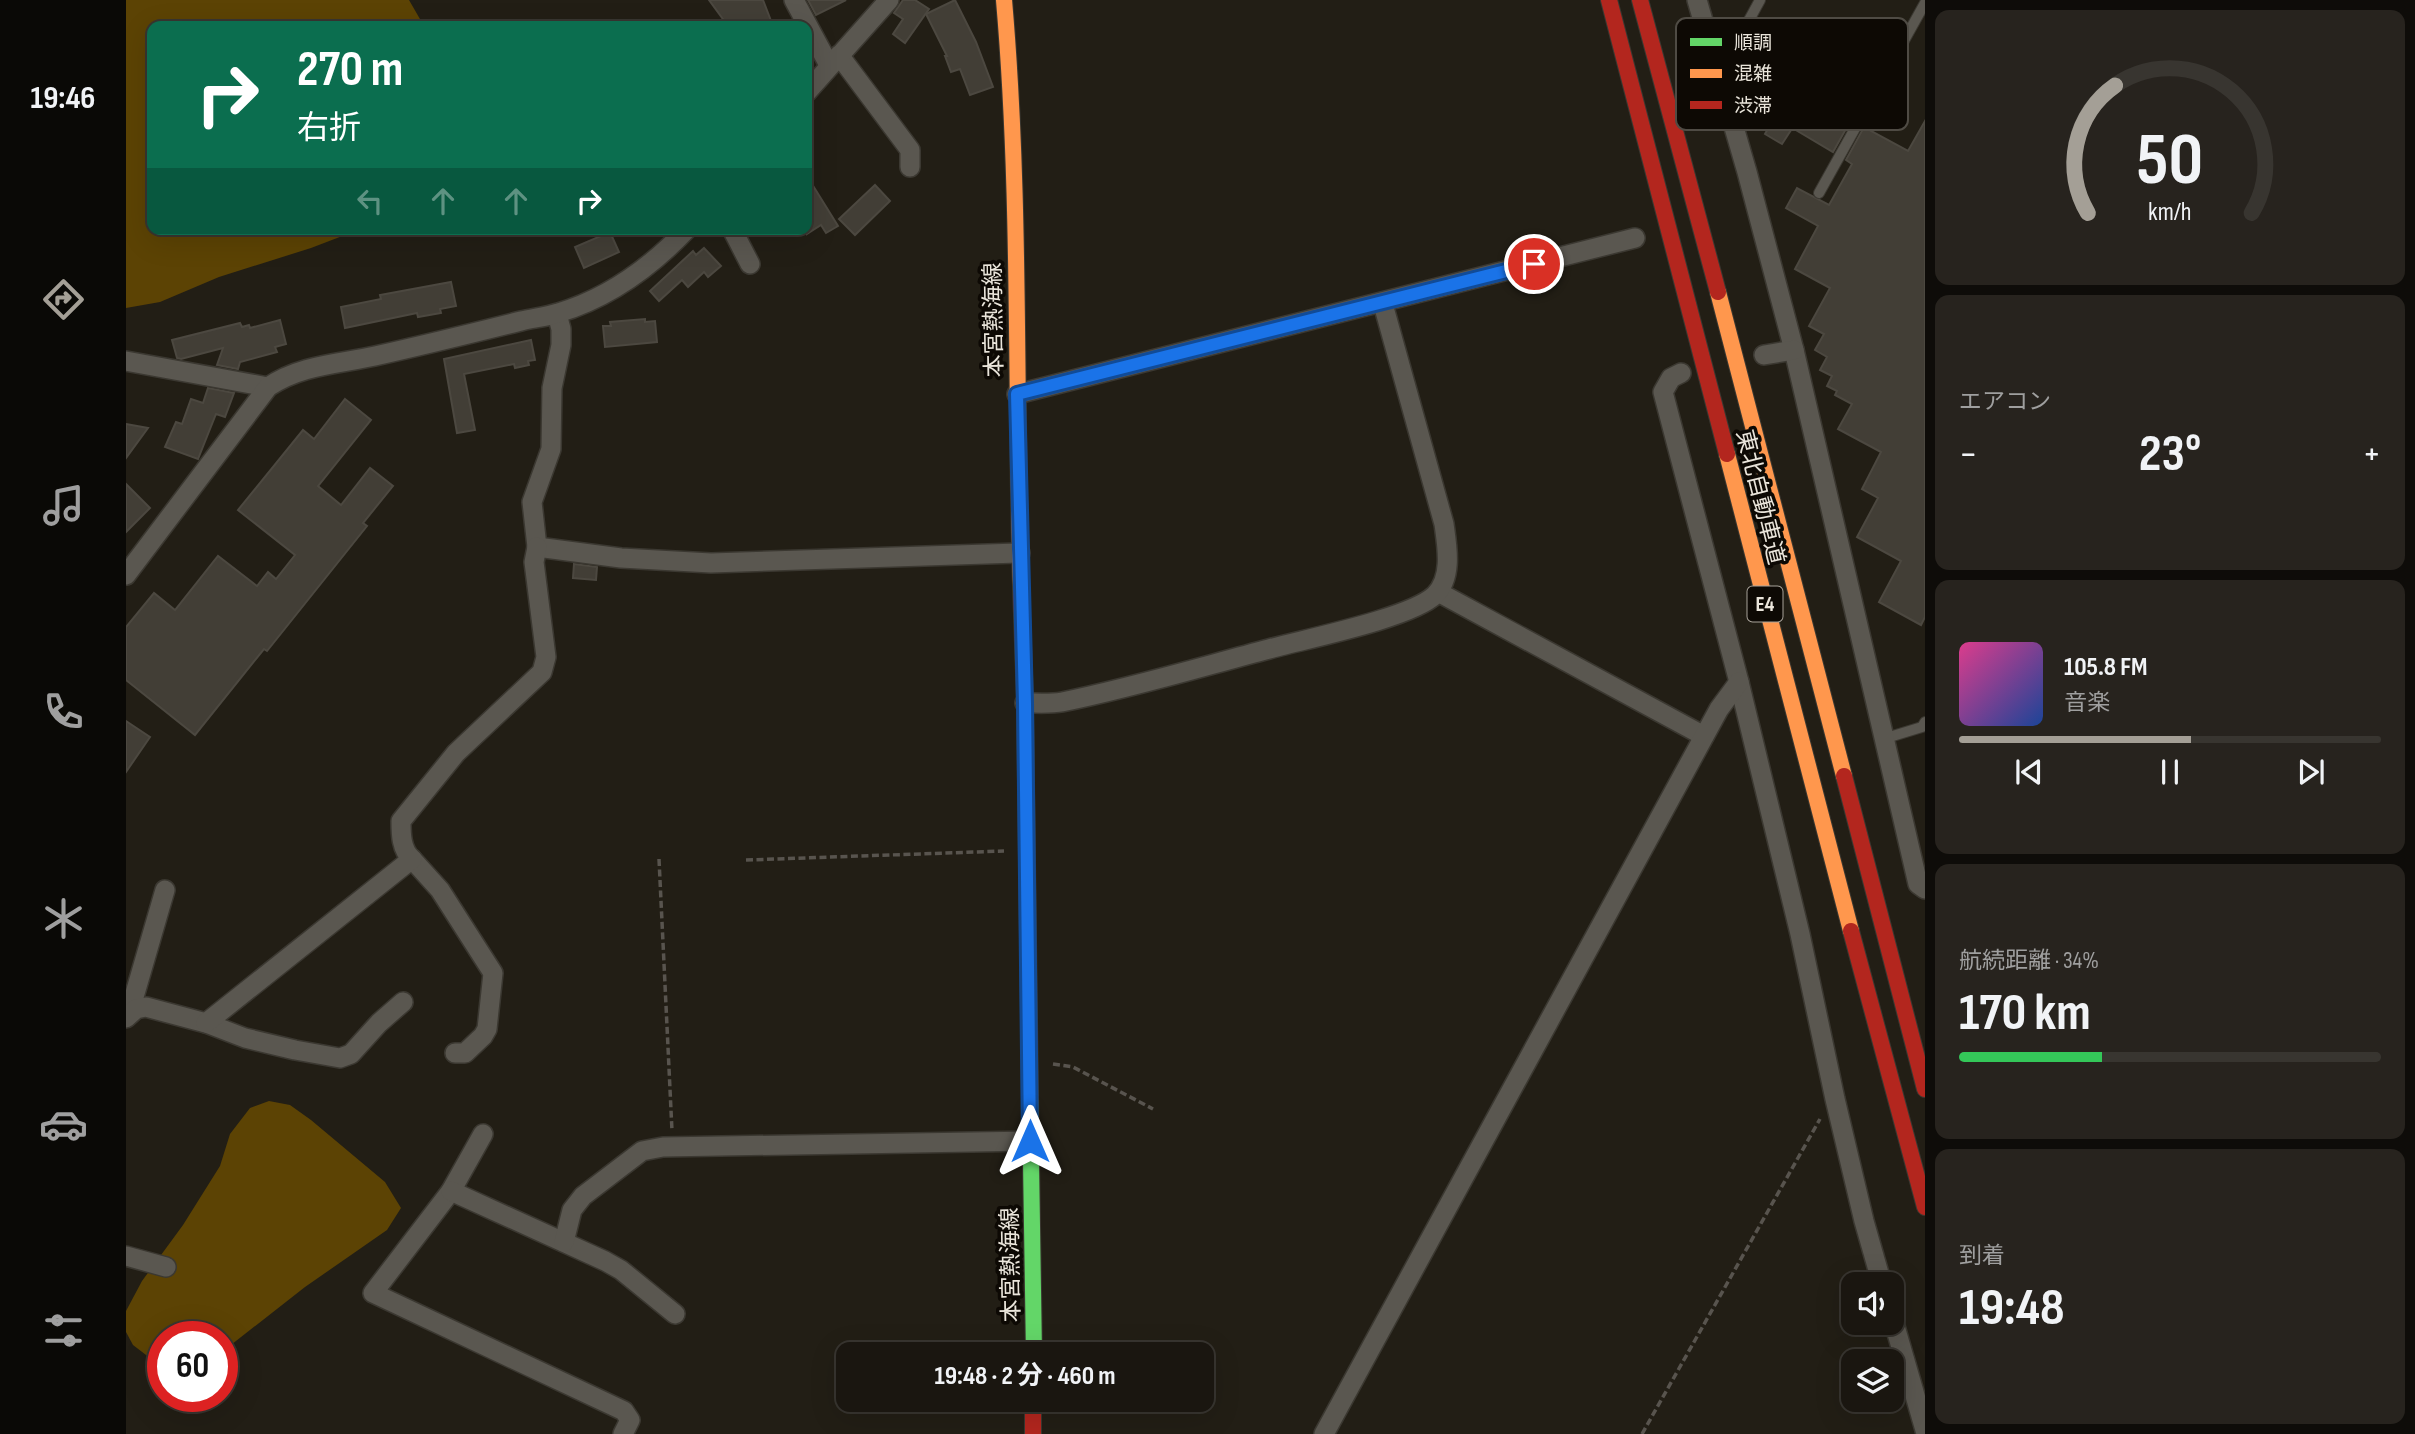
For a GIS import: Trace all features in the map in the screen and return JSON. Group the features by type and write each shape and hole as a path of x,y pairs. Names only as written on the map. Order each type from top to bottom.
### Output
{"main road":[{"name":"本宮熱海線","path":"1004,0 1010,67 1013,164 1025,703 1034,1342"},
{"name":"東北自動車道","path":"1609,0 1789,696 1925,1207"},
{"name":"東北自動車道","path":"1640,0 1738,363 1925,1088"},
{"path":"1033,1412 1033,1434"}],"street":[{"path":"794,0 808,21"},
{"path":"812,86 889,0"},
{"path":"1697,0 1702,18"},
{"path":"812,27 834,60 910,150 910,167"},
{"path":"1734,130 1794,350 1918,884 1925,889"},
{"path":"126,575 268,387 290,373 557,314 621,284 656,260 681,235"},
{"path":"735,235 750,264"},
{"path":"1017,394 1383,304 1635,238"},
{"path":"1025,703 1059,703 1380,620 1413,608 1433,597 1445,576 1448,554 1444,523 1383,304"},
{"path":"455,1053 465,1053 487,1029 493,973 440,890 407,855 401,836 401,821 456,752 534,681 545,665 534,562 537,547 532,502 551,449 552,388 561,345 557,314"},
{"path":"1764,355 1794,350"},
{"path":"126,362 268,387"},
{"path":"1681,373 1671,378 1663,392 1739,682 1800,933 1835,1099 1879,1272"},
{"path":"537,547 621,558 711,563 1020,554"},
{"path":"1437,592 1704,736"},
{"path":"1324,1434 1704,736 1739,682"},
{"path":"206,1023 412,859"},
{"path":"127,1016 164,890"},
{"path":"127,1016 135,1009 146,1007 206,1023 245,1038 340,1058 351,1054 379,1023 403,1002"},
{"path":"483,1134 451,1191 373,1293 624,1411 630,1420 623,1434"},
{"path":"564,1242 572,1210 583,1196 642,1151 672,1147 1030,1141"},
{"path":"451,1191 621,1270 675,1314"},
{"path":"126,1256 166,1267"},
{"path":"1898,1335 1925,1430"}],"lane":[{"path":"1750,18 1760,0"},
{"path":"1908,33 1925,3"},
{"path":"1819,193 1854,130"},
{"path":"1884,739 1922,727 1925,722"}],"path":[{"path":"746,860 1027,851"},
{"path":"659,859 672,1147"},
{"path":"1030,1066 1049,1064 1073,1067 1153,1109"},
{"path":"1642,1434 1825,1109 1835,1099"}],"shaded area":[{"path":"126,0 409,0 421,21 147,21 147,235 345,235 219,277 160,302 126,308"},
{"path":"269,1101 290,1105 385,1182 401,1208 387,1230 305,1287 238,1339 238,1321 147,1321 147,1356 133,1345 126,1332 126,1311 142,1281 183,1225 220,1166 230,1134 250,1108"}],"building":[{"path":"709,0 763,0 771,21 724,21"},
{"path":"808,0 846,0 816,15"},
{"path":"903,0 915,0 929,9 905,43 893,34 903,19 894,13"},
{"path":"955,0 976,42 993,87 970,95 960,69 951,72 947,56 926,14"},
{"path":"1925,121 1925,617 1921,625 1879,602 1901,561 1857,537 1878,498 1862,489 1881,452 1838,429 1852,404 1835,395 1837,391 1827,386 1832,376 1820,370 1827,357 1815,350 1824,334 1809,326 1830,288 1795,269 1818,226 1786,208 1797,188 1829,205 1852,164 1846,160 1862,130 1870,130 1908,151"},
{"path":"1767,130 1791,130 1782,144 1765,134"},
{"path":"1796,130 1845,130 1833,152"},
{"path":"812,184 838,226 826,233 821,225 812,231"},
{"path":"875,185 890,201 855,235 839,219"},
{"path":"603,235 611,235 619,252 584,268 575,247"},
{"path":"704,248 721,266 708,277 704,272 688,287 682,280 659,301 650,291 693,251 696,255"},
{"path":"451,282 456,306 440,309 441,313 418,317 417,313 345,328 341,307 381,299 380,295"},
{"path":"645,319 645,322 655,321 657,342 605,347 603,326 611,326 610,322"},
{"path":"280,320 286,344 275,347 277,352 240,362 238,369 217,365 223,348 177,358 172,340 240,323 242,327 249,325 250,328"},
{"path":"531,340 535,360 528,361 529,365 515,368 514,364 464,374 475,430 457,433 444,359"},
{"path":"208,388 234,393 225,417 216,414 198,459 165,447 176,422 182,424 191,399 203,403"},
{"path":"345,399 371,420 318,486 341,505 370,468 393,486 363,523 367,526 267,651 264,649 195,735 126,680 126,627 154,593 175,610 218,556 257,586 268,572 276,579 295,555 238,510 303,430 314,439"},
{"path":"126,424 148,428 126,458"},
{"path":"126,484 150,508 126,532"},
{"path":"574,564 597,567 596,580 573,578"},
{"path":"126,721 150,737 126,772"}],"traffic: fast":[{"path":"1030,1097 1034,1342"}],"traffic: slow":[{"path":"1004,0 1013,146 1021,586"},
{"path":"1718,292 1844,776"},
{"path":"1727,454 1851,931"}],"traffic: jam":[{"path":"1609,0 1727,454"},
{"path":"1640,0 1718,292"},
{"path":"1021,586 1030,1097"},
{"path":"1844,776 1925,1089"},
{"path":"1851,931 1925,1207"},
{"path":"1033,1412 1033,1434"}],"route":[{"path":"1030,1141 1025,703 1017,394 1534,264"}]}
